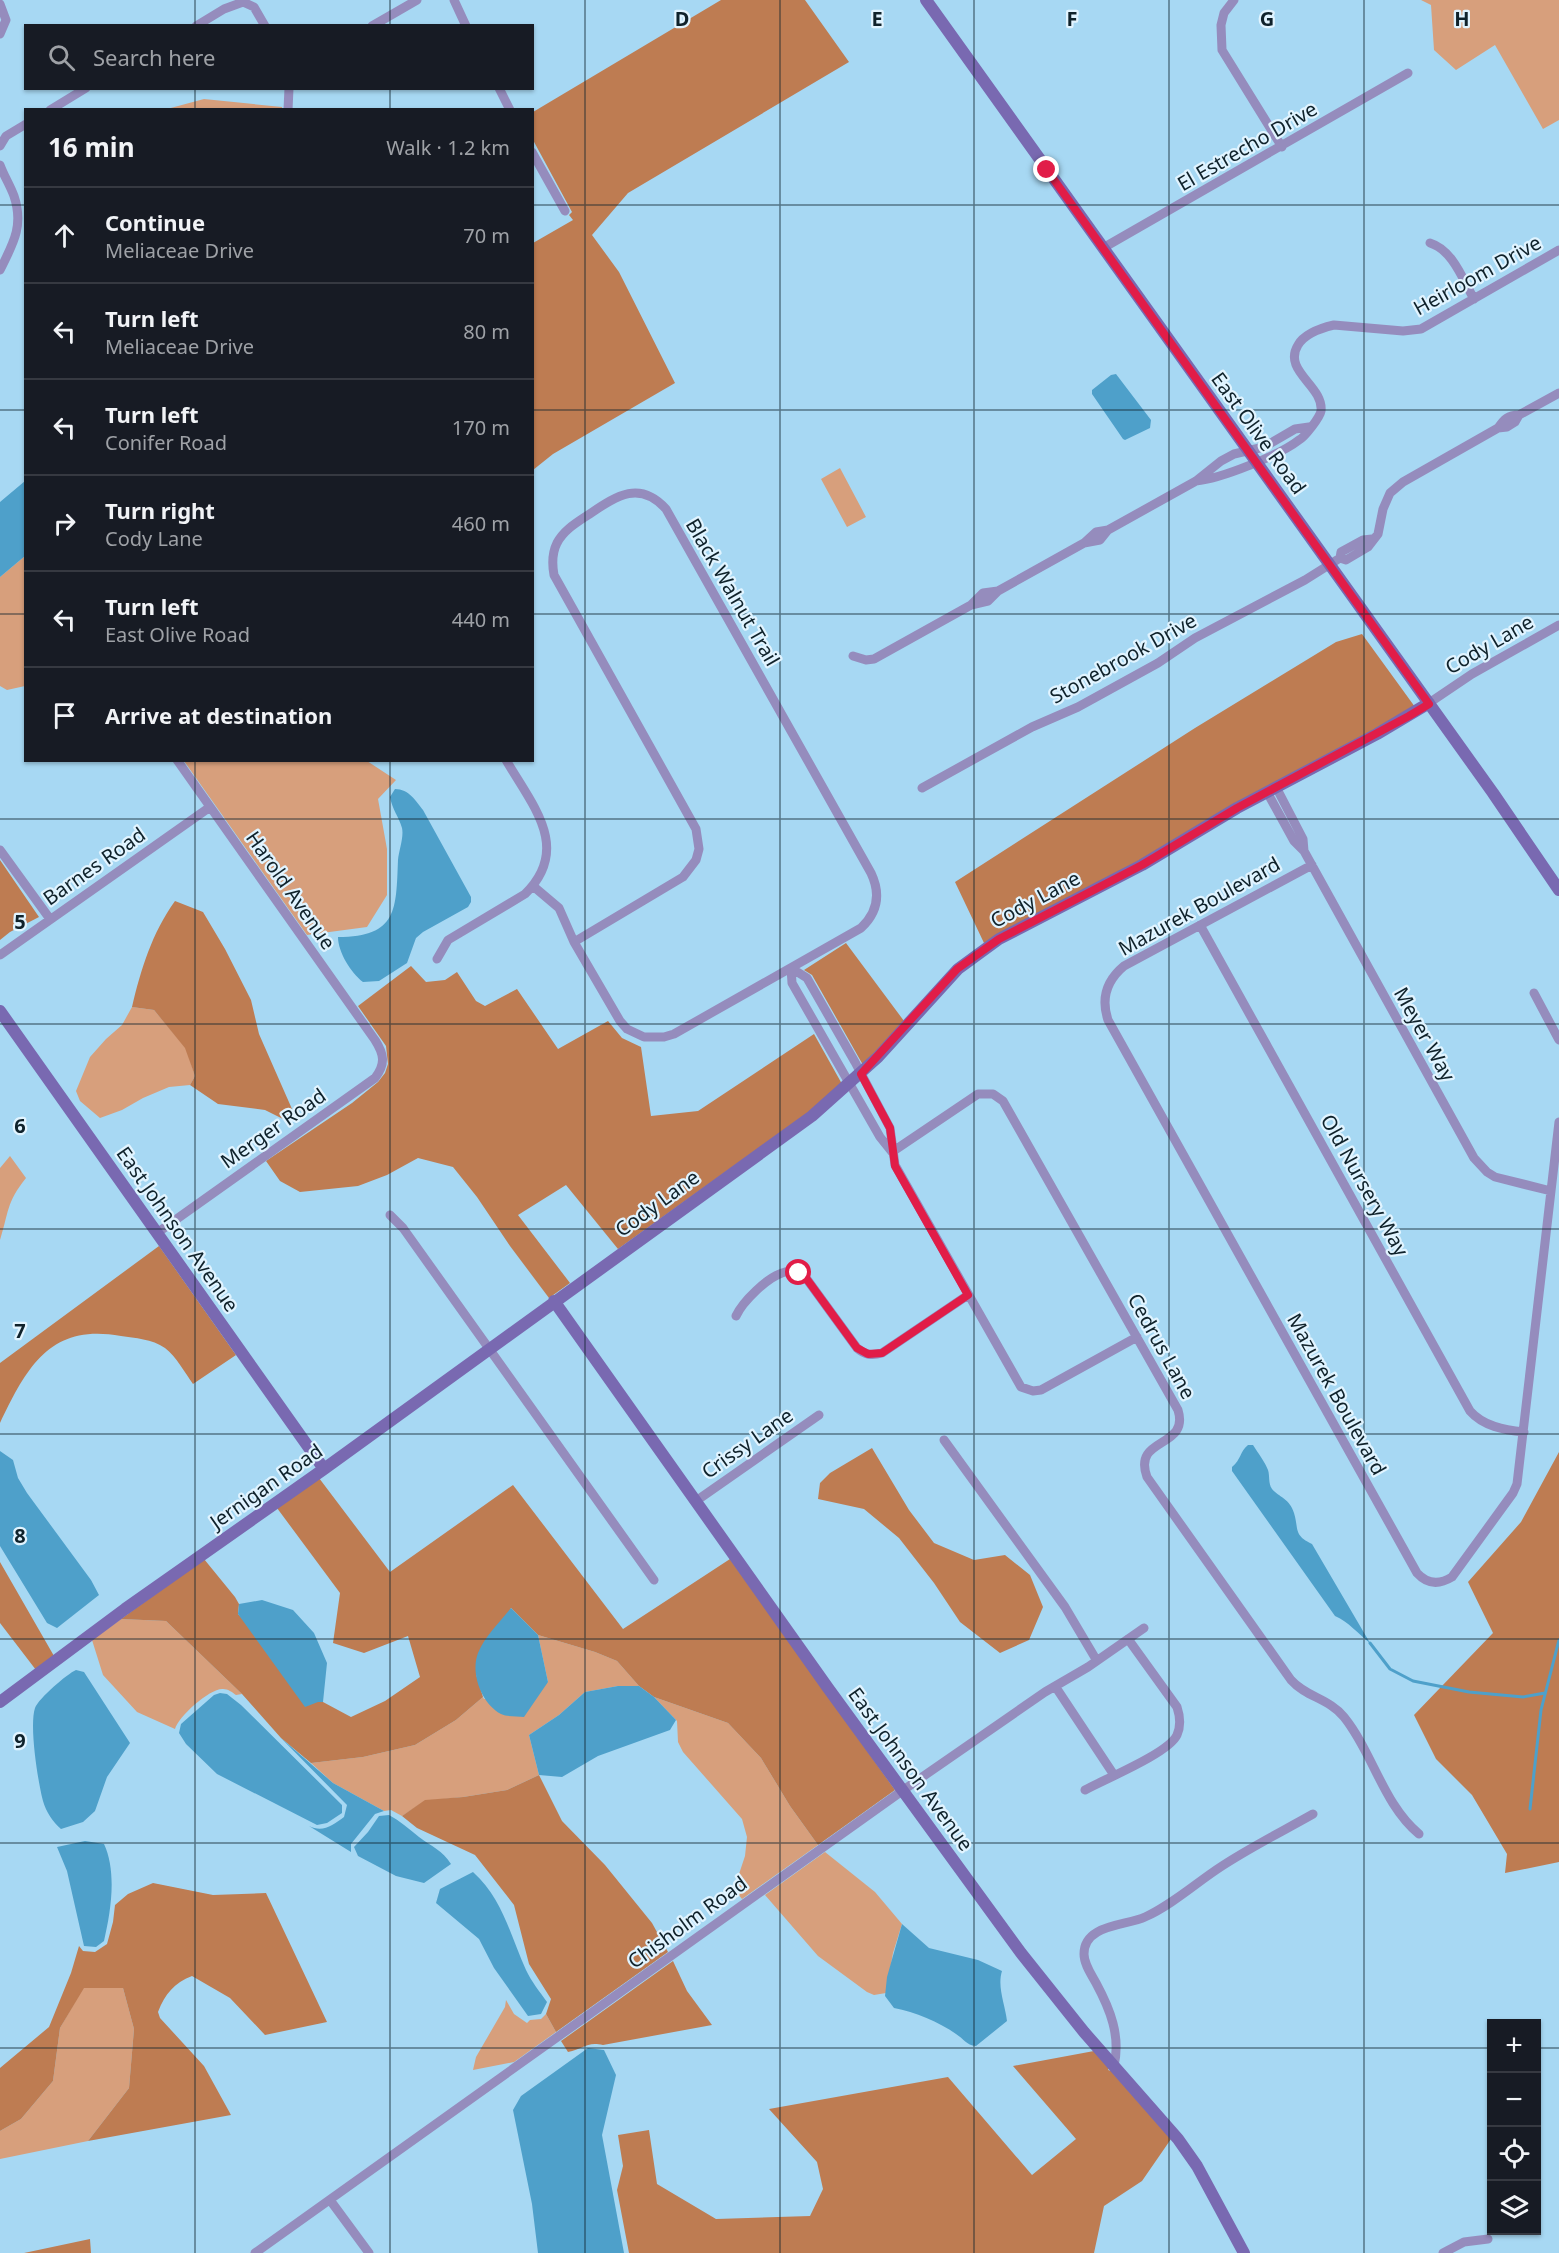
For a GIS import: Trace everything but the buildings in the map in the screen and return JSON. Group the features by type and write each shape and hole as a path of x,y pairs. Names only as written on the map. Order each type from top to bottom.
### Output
{"street":[{"path":"375,24 417,0"},
{"path":"454,0 465,24"},
{"name":"East Olive Road","path":"926,0 1256,463 1335,561 1429,704 1559,890"},
{"path":"1234,0 1224,13 1221,25 1222,50 1282,147"},
{"path":"200,24 239,2 252,5 264,24"},
{"path":"0,4 5,12 6,20 0,34"},
{"name":"El Estrecho Drive","path":"1103,248 1408,73"},
{"path":"53,108 83,90"},
{"path":"288,108 289,90"},
{"path":"500,90 509,108"},
{"path":"0,143 6,136 24,125"},
{"path":"534,156 565,211"},
{"path":"0,165 14,195 18,222 17,236 0,270"},
{"path":"1430,243 1449,255 1474,299"},
{"name":"Heirloom Drive","path":"1196,481 1216,478 1256,463 1301,440 1319,417 1321,404 1319,398 1296,364 1296,349 1304,338 1323,327 1334,325 1410,331 1421,329 1559,250"},
{"name":"Stonebrook Drive","path":"922,788 1032,727 1078,707 1148,669 1195,638 1305,580 1335,561 1341,552 1363,540 1372,539 1378,534 1383,509 1390,493 1402,482 1498,428 1503,420 1511,415 1519,415 1559,393"},
{"name":"Heirloom Drive","path":"853,656 866,660 874,659 971,605 983,593 998,591 1084,543 1096,532 1108,530 1196,481 1221,461 1234,454 1264,447 1295,429 1309,427"},
{"name":"Black Walnut Trail","path":"533,886 559,908 574,942 620,1021 636,1034 654,1038 674,1034 861,928 868,921 877,903 876,883 666,509 653,498 634,493 615,497 569,528 556,544 553,555 554,575 696,829 699,849 696,860 683,877 574,942"},
{"name":"Cody Lane","path":"554,1301 812,1116 861,1074 902,1031 939,987 978,953 999,939 1142,865 1271,790 1409,716 1472,674 1559,625"},
{"name":"Harold Avenue","path":"178,762 375,1040"},
{"path":"437,959 448,940 533,886 545,863 547,836 543,823 507,762"},
{"name":"Meyer Way","path":"1271,790 1293,841 1304,851 1479,1165 1495,1177 1551,1191"},
{"name":"Barnes Road","path":"0,955 210,807"},
{"path":"0,850 50,919"},
{"name":"Mazurek Boulevard","path":"1312,865 1117,972 1106,989 1104,999 1108,1020 1411,1563 1419,1576 1425,1580 1439,1583 1452,1577 1514,1493 1517,1484 1559,1122"},
{"name":"Old Nursery Way","path":"1200,925 1470,1411 1484,1423 1524,1432"},
{"path":"791,968 807,978 861,1074 890,1128 895,1166 1016,1382 1027,1390 1041,1390 1137,1337"},
{"path":"791,968 792,983 849,1085 880,1137 892,1152"},
{"path":"1533,993 1559,1040"},
{"name":"East Johnson Avenue","path":"0,1011 324,1469"},
{"name":"Merger Road","path":"157,1233 375,1078 383,1065 383,1057 375,1040"},
{"name":"Cedrus Lane","path":"892,1152 978,1094 998,1096 1003,1101 1180,1417 1177,1432 1154,1446 1145,1458 1144,1470 1147,1477 1291,1680 1307,1695 1330,1704 1346,1720 1402,1818 1419,1834"},
{"path":"390,1215 403,1228 654,1580"},
{"path":"736,1316 747,1297 777,1275 790,1271 799,1273 806,1278 857,1348 861,1352 875,1355 882,1353 968,1295"},
{"name":"East Johnson Avenue","path":"554,1301 902,1791 1027,1961 1084,2032 1178,2139 1197,2166 1244,2253"},
{"name":"Jernigan Road","path":"0,1702 554,1301"},
{"name":"Crissy Lane","path":"696,1501 819,1415"},
{"path":"944,1440 1065,1607 1097,1661"},
{"name":"Chisholm Road","path":"255,2253 902,1791 1144,1628"},
{"path":"1085,1790 1161,1751 1176,1736 1179,1725 1177,1707 1128,1639"},
{"path":"1055,1686 1114,1775"},
{"path":"1114,2066 1118,2047 1112,2019 1085,1961 1085,1945 1089,1938 1106,1928 1148,1916 1222,1865 1313,1814"},
{"path":"330,2200 369,2253"},
{"path":"1443,2253 1464,2242 1488,2239"}],"shaded area":[{"path":"721,0 805,0 849,62 628,193 592,235 619,272 675,383 553,454 534,469 534,242 573,220 569,215 572,212 534,142 534,111"},
{"path":"1421,0 1559,0 1559,120 1543,129 1495,45 1456,70 1434,50 1431,5"},
{"path":"204,99 282,107 282,108 171,108"},
{"path":"840,468 866,517 847,527 821,479"},
{"path":"24,557 24,686 7,690 0,686 0,577"},
{"path":"1362,634 1415,707 1140,860 984,943 955,882 1195,728 1336,642"},
{"path":"185,762 369,762 396,780 378,799 387,849 387,895 367,927 307,935"},
{"path":"0,860 39,917 10,932 0,940"},
{"path":"175,901 203,912 225,949 251,1000 259,1034 292,1109 292,1119 283,1119 265,1110 218,1104 190,1085 195,1076 185,1048 154,1010 132,1007 148,952"},
{"path":"846,943 904,1021 863,1065 812,975 804,970"},
{"path":"411,966 426,982 445,980 457,972 476,1001 485,1006 517,989 558,1049 608,1021 622,1038 641,1047 651,1116 698,1111 814,1034 842,1084 809,1112 618,1249 566,1185 518,1215 570,1283 549,1298 453,1167 418,1158 387,1175 358,1186 300,1192 280,1181 266,1161 352,1103 378,1082 385,1073 388,1064 386,1046 358,1006"},
{"path":"132,1007 154,1010 186,1048 195,1076 190,1085 169,1087 100,1118 80,1101 76,1091 90,1057 122,1025"},
{"path":"10,1156 26,1178 11,1201 0,1240 0,1168"},
{"path":"159,1246 236,1355 193,1384 173,1355 155,1343 138,1338 97,1334 76,1336 59,1343 31,1367 0,1423 0,1363"},
{"path":"872,1448 909,1510 934,1543 974,1560 1005,1555 1030,1575 1043,1607 1029,1640 1000,1653 960,1622 934,1583 899,1538 864,1509 818,1499 820,1483 830,1473"},
{"path":"1559,1452 1559,1862 1505,1873 1507,1854 1472,1795 1436,1759 1414,1715 1493,1633 1468,1582 1521,1522"},
{"path":"319,1478 390,1572 513,1485 623,1629 730,1559 895,1790 818,1845 790,1806 761,1758 728,1723 654,1697 639,1686 617,1661 538,1635 511,1608 476,1674 483,1697 456,1720 415,1745 363,1757 311,1763 281,1738 242,1694 166,1621 121,1619 204,1559 235,1597 239,1604 238,1614 318,1702 323,1702 351,1717 385,1701 420,1677 408,1636 364,1653 333,1643 340,1593 277,1508"},
{"path":"0,1562 54,1656 36,1670 0,1623"},
{"path":"121,1619 166,1621 242,1694 236,1695 223,1689 210,1693 188,1711 175,1729 137,1712 103,1675 92,1640"},
{"path":"538,1635 617,1661 639,1686 618,1686 585,1692 559,1715 529,1735 539,1775 507,1790 425,1801 402,1816 391,1810 384,1811 333,1783 311,1763 363,1757 415,1745 456,1720 483,1697 484,1699 548,1682"},
{"path":"654,1697 728,1723 761,1758 790,1806 818,1845 742,1899 734,1889 745,1856 747,1837 742,1819 683,1752 678,1742 677,1721"},
{"path":"539,1775 562,1821 605,1865 652,1923 668,1952 556,2032 546,2014 551,1999 529,1964 514,1905 475,1855 417,1828 402,1816 425,1800 507,1790"},
{"path":"825,1852 875,1892 902,1924 893,1953 886,1993 874,1995 867,1992 818,1956 765,1895"},
{"path":"153,1883 213,1895 266,1893 327,2022 265,2035 230,1998 192,1976 171,1990 158,2012 160,2018 204,2066 231,2115 88,2141 129,2088 134,2029 123,1988 84,1988 60,2028 53,2081 21,2119 0,2131 0,2068 49,2027 71,1973 79,1946 83,1951 95,1952 107,1944 115,1905 128,1894"},
{"path":"673,1961 687,1991 712,2025 603,2045 589,2045 568,2052 561,2041"},
{"path":"83,1988 123,1988 134,2029 129,2088 88,2141 0,2159 0,2131 21,2119 53,2081 60,2028"},
{"path":"506,2000 514,2014 527,2023 530,2020 541,2019 546,2014 556,2032 514,2062 473,2070 476,2057 505,2007"},
{"path":"1094,2051 1109,2068 1108,2070 1171,2139 1142,2181 1104,2206 1094,2253 629,2253 617,2190 623,2166 618,2135 649,2130 657,2184 716,2219 810,2216 823,2189 817,2162 769,2109 948,2077 1032,2175 1076,2139 1013,2066"},
{"path":"90,2239 91,2253 24,2253"}],"water":[{"path":"1116,374 1151,420 1150,428 1125,440 1092,394 1092,390 1111,375"},
{"path":"24,482 24,557 0,577 0,502"},
{"path":"395,789 408,793 423,810 471,897 471,902 468,907 416,938 407,963 379,981 363,982 346,962 338,937 358,936 372,932 383,926 390,917 396,893 402,835 402,828 390,797"},
{"path":"1248,1445 1253,1445 1268,1470 1272,1489 1290,1504 1299,1534 1312,1544 1370,1643 1335,1616 1232,1471 1232,1467"},
{"path":"0,1451 13,1460 18,1478 27,1493 91,1580 99,1595 57,1628 47,1623 0,1546"},
{"path":"262,1600 293,1610 314,1633 327,1663 323,1702 305,1707 238,1614 239,1604"},
{"path":"511,1608 538,1635 548,1682 524,1717 503,1715 494,1709 483,1696 477,1679 478,1653"},
{"path":"76,1670 84,1672 130,1743 107,1777 95,1811 83,1822 61,1829 50,1816 43,1801 35,1754 33,1716 42,1698"},
{"path":"618,1686 639,1686 654,1697 676,1720 670,1730 598,1756 562,1777 539,1775 529,1735 559,1715 585,1692"},
{"path":"227,1694 241,1705 342,1805 342,1813 327,1823 317,1825 217,1774 186,1744 179,1733 181,1724 214,1695"},
{"path":"281,1738 333,1783 384,1811 375,1814 351,1844 351,1852 309,1826 319,1829 332,1825 344,1817 347,1805"},
{"path":"389,1815 441,1852 451,1864 424,1883 396,1876 358,1856 354,1847 379,1816"},
{"path":"85,1841 104,1844 112,1879 109,1917 104,1941 96,1947 84,1946 67,1871 57,1847"},
{"path":"473,1872 499,1906 528,1974 547,2002 541,2014 528,2016 494,1968 479,1939 436,1903 440,1889"},
{"path":"902,1924 929,1948 978,1960 1002,1971 1001,1989 1007,2021 976,2046 967,2043 934,2022 894,2008 885,1996 887,1977"},
{"path":"588,2048 604,2050 616,2075 602,2135 624,2253 538,2253 532,2204 513,2110 521,2096"}],"waterway":[{"path":"1530,1809 1541,1710 1559,1640"},
{"path":"1370,1643 1390,1669 1413,1681 1469,1692 1523,1697 1545,1693"}],"route":[{"path":"799,1273 806,1278 857,1348 861,1352 875,1355 882,1353 968,1295 895,1166 890,1128 861,1074 957,969 999,939 1142,865 1237,808 1429,704 1047,170"}]}
